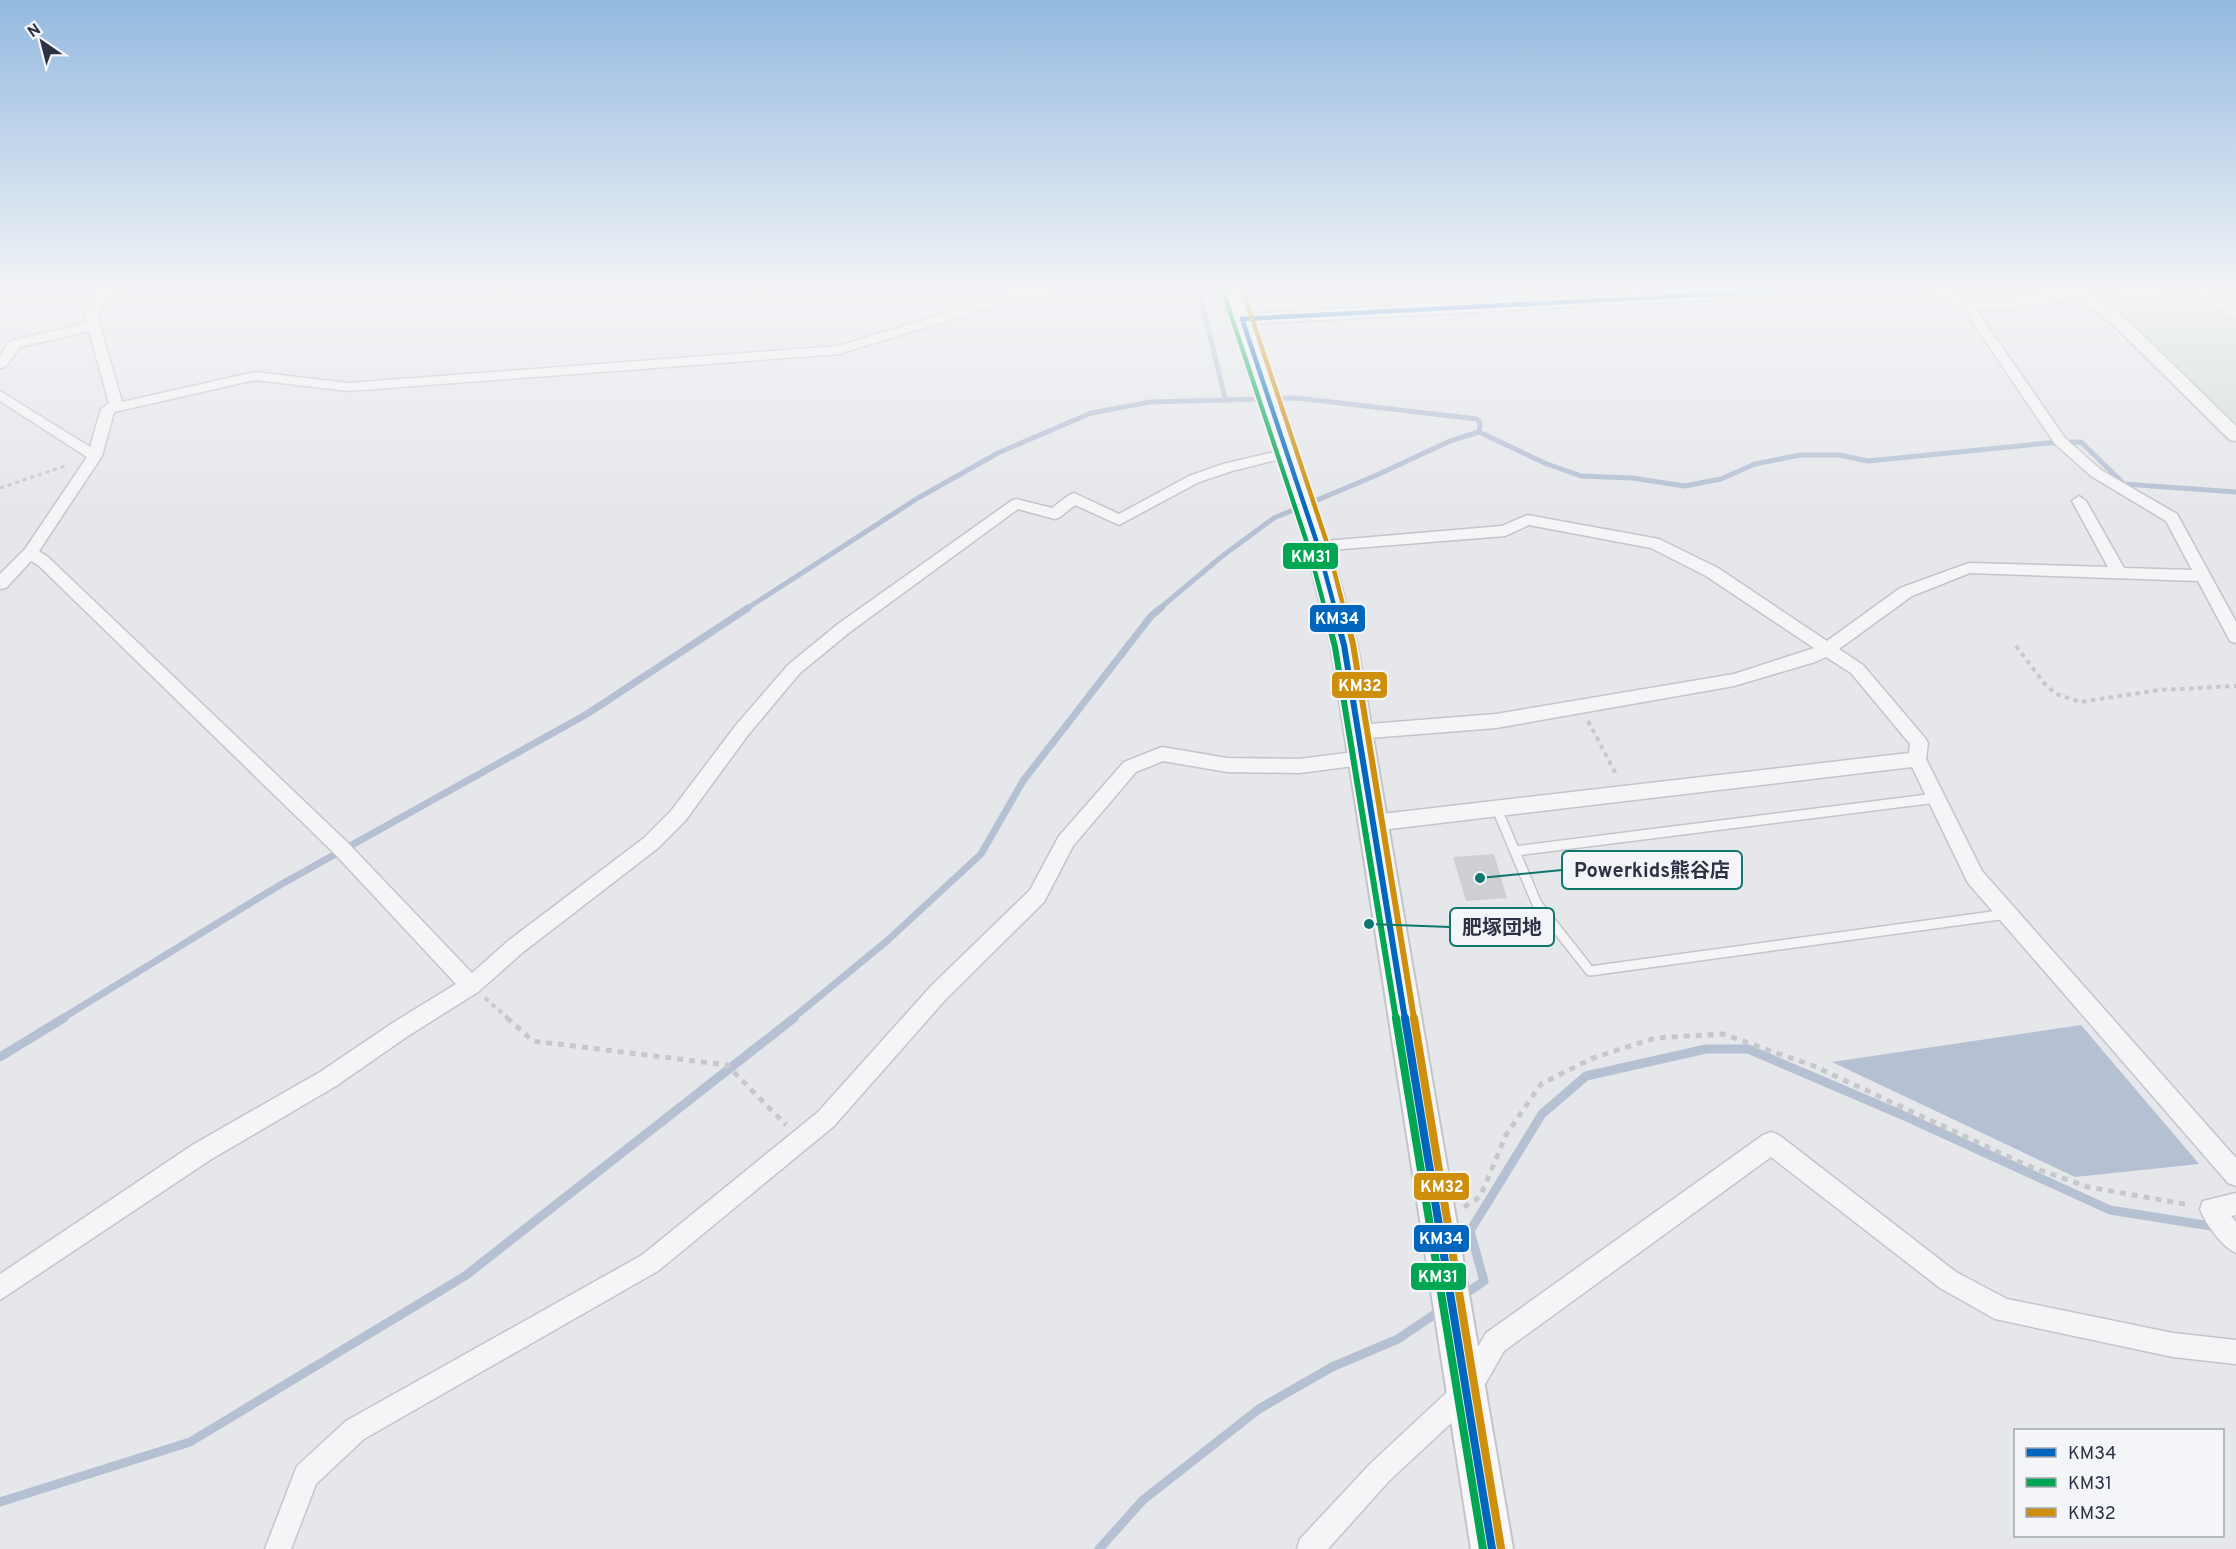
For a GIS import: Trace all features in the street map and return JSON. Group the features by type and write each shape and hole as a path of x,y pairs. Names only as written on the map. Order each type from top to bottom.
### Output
{"main road":[{"path":"1257,363 1318,546 1344,645 1492,1549"}],"street":[{"path":"0,584 30,553 95,456 108,409 116,404 103,363"},
{"path":"108,409 255,376 348,387 663,363"},
{"path":"2006,363 2060,441 2097,472 2172,518 2204,576 2230,614 2236,637"},
{"path":"2162,363 2236,436"},
{"path":"0,395 95,456"},
{"path":"0,1288 202,1152 328,1079 401,1029 471,986 515,947 651,843 678,816 741,730 794,669 844,628 1016,504 1055,514 1074,498 1119,520 1194,479 1228,467 1287,453"},
{"path":"2079,501 2119,573"},
{"path":"1318,546 1505,531 1527,520 1654,543 1712,572 1857,669 1919,743 1917,759 1975,877 2236,1175"},
{"path":"30,553 43,561 340,846 471,986"},
{"path":"278,1549 306,1475 355,1430 650,1263 802,1141 826,1119 939,992 1037,896 1066,841 1130,767 1162,754 1227,765 1299,766 1360,745 1734,680 1809,658 1827,649 1906,592 1970,568 2204,576"},
{"path":"1373,824 1917,759"},
{"path":"1310,1549 1380,1472 1467,1391 1495,1342 1771,1143 1948,1280 2004,1310 2173,1345 2236,1352"},
{"path":"2236,1204 2212,1210 2236,1241"}],"lane":[{"path":"1515,851 1936,798"},
{"path":"1497,809 1537,904 1590,971 2007,914"}],"path":[{"path":"0,488 95,456"},
{"path":"2016,646 2044,683 2056,694 2080,702 2159,690 2236,686"},
{"path":"1581,707 1627,793"},
{"path":"471,986 533,1041 727,1065 802,1141"},
{"path":"1440,1222 1480,1197 1506,1135 1541,1084 1593,1058 1655,1038 1723,1034 1814,1066 2026,1164 2088,1187 2212,1210"}],"shaded area":[{"path":"2171,363 2236,363 2236,422"}],"water":[{"path":"2081,1025 2199,1164 2075,1177 1832,1062"}],"building":[{"path":"1494,854 1507,898 1466,901 1453,857"}],"waterway":[{"path":"1217,363 1225,398"},
{"path":"746,609 918,498 998,453 1091,413 1150,402 1297,398 1477,419 1480,423 1479,432"},
{"path":"1159,609 1221,557 1274,518 1377,475 1450,441 1479,432"},
{"path":"1479,432 1547,464 1581,476 1632,478 1685,486 1721,479 1755,464 1800,455 1839,455 1868,461 2048,443 2081,442 2124,484 2236,492"},
{"path":"61,1019 280,885 587,714 748,608"},
{"path":"792,1019 888,940 981,854 1023,781 1152,615 1161,608"},
{"path":"0,1057 64,1018"},
{"path":"0,1502 190,1442 465,1276 794,1018"},
{"path":"1462,1296 1484,1281 1470,1231 1542,1114 1586,1076 1706,1049 1748,1049 1900,1114 2110,1210 2217,1227"},
{"path":"1099,1549 1143,1500 1259,1409 1332,1367 1398,1339 1441,1310"}],"transit line":[{"name":"KM31","path":"1247,363 1309,549 1335,647 1483,1549"},
{"name":"KM34","path":"1257,363 1318,546 1344,645 1492,1549"},
{"name":"KM32","path":"1267,363 1327,543 1353,644 1501,1548"}],"place":[{"name":"Powerkids熊谷店","path":"1480,878"},
{"name":"肥塚団地","path":"1369,924"}]}
